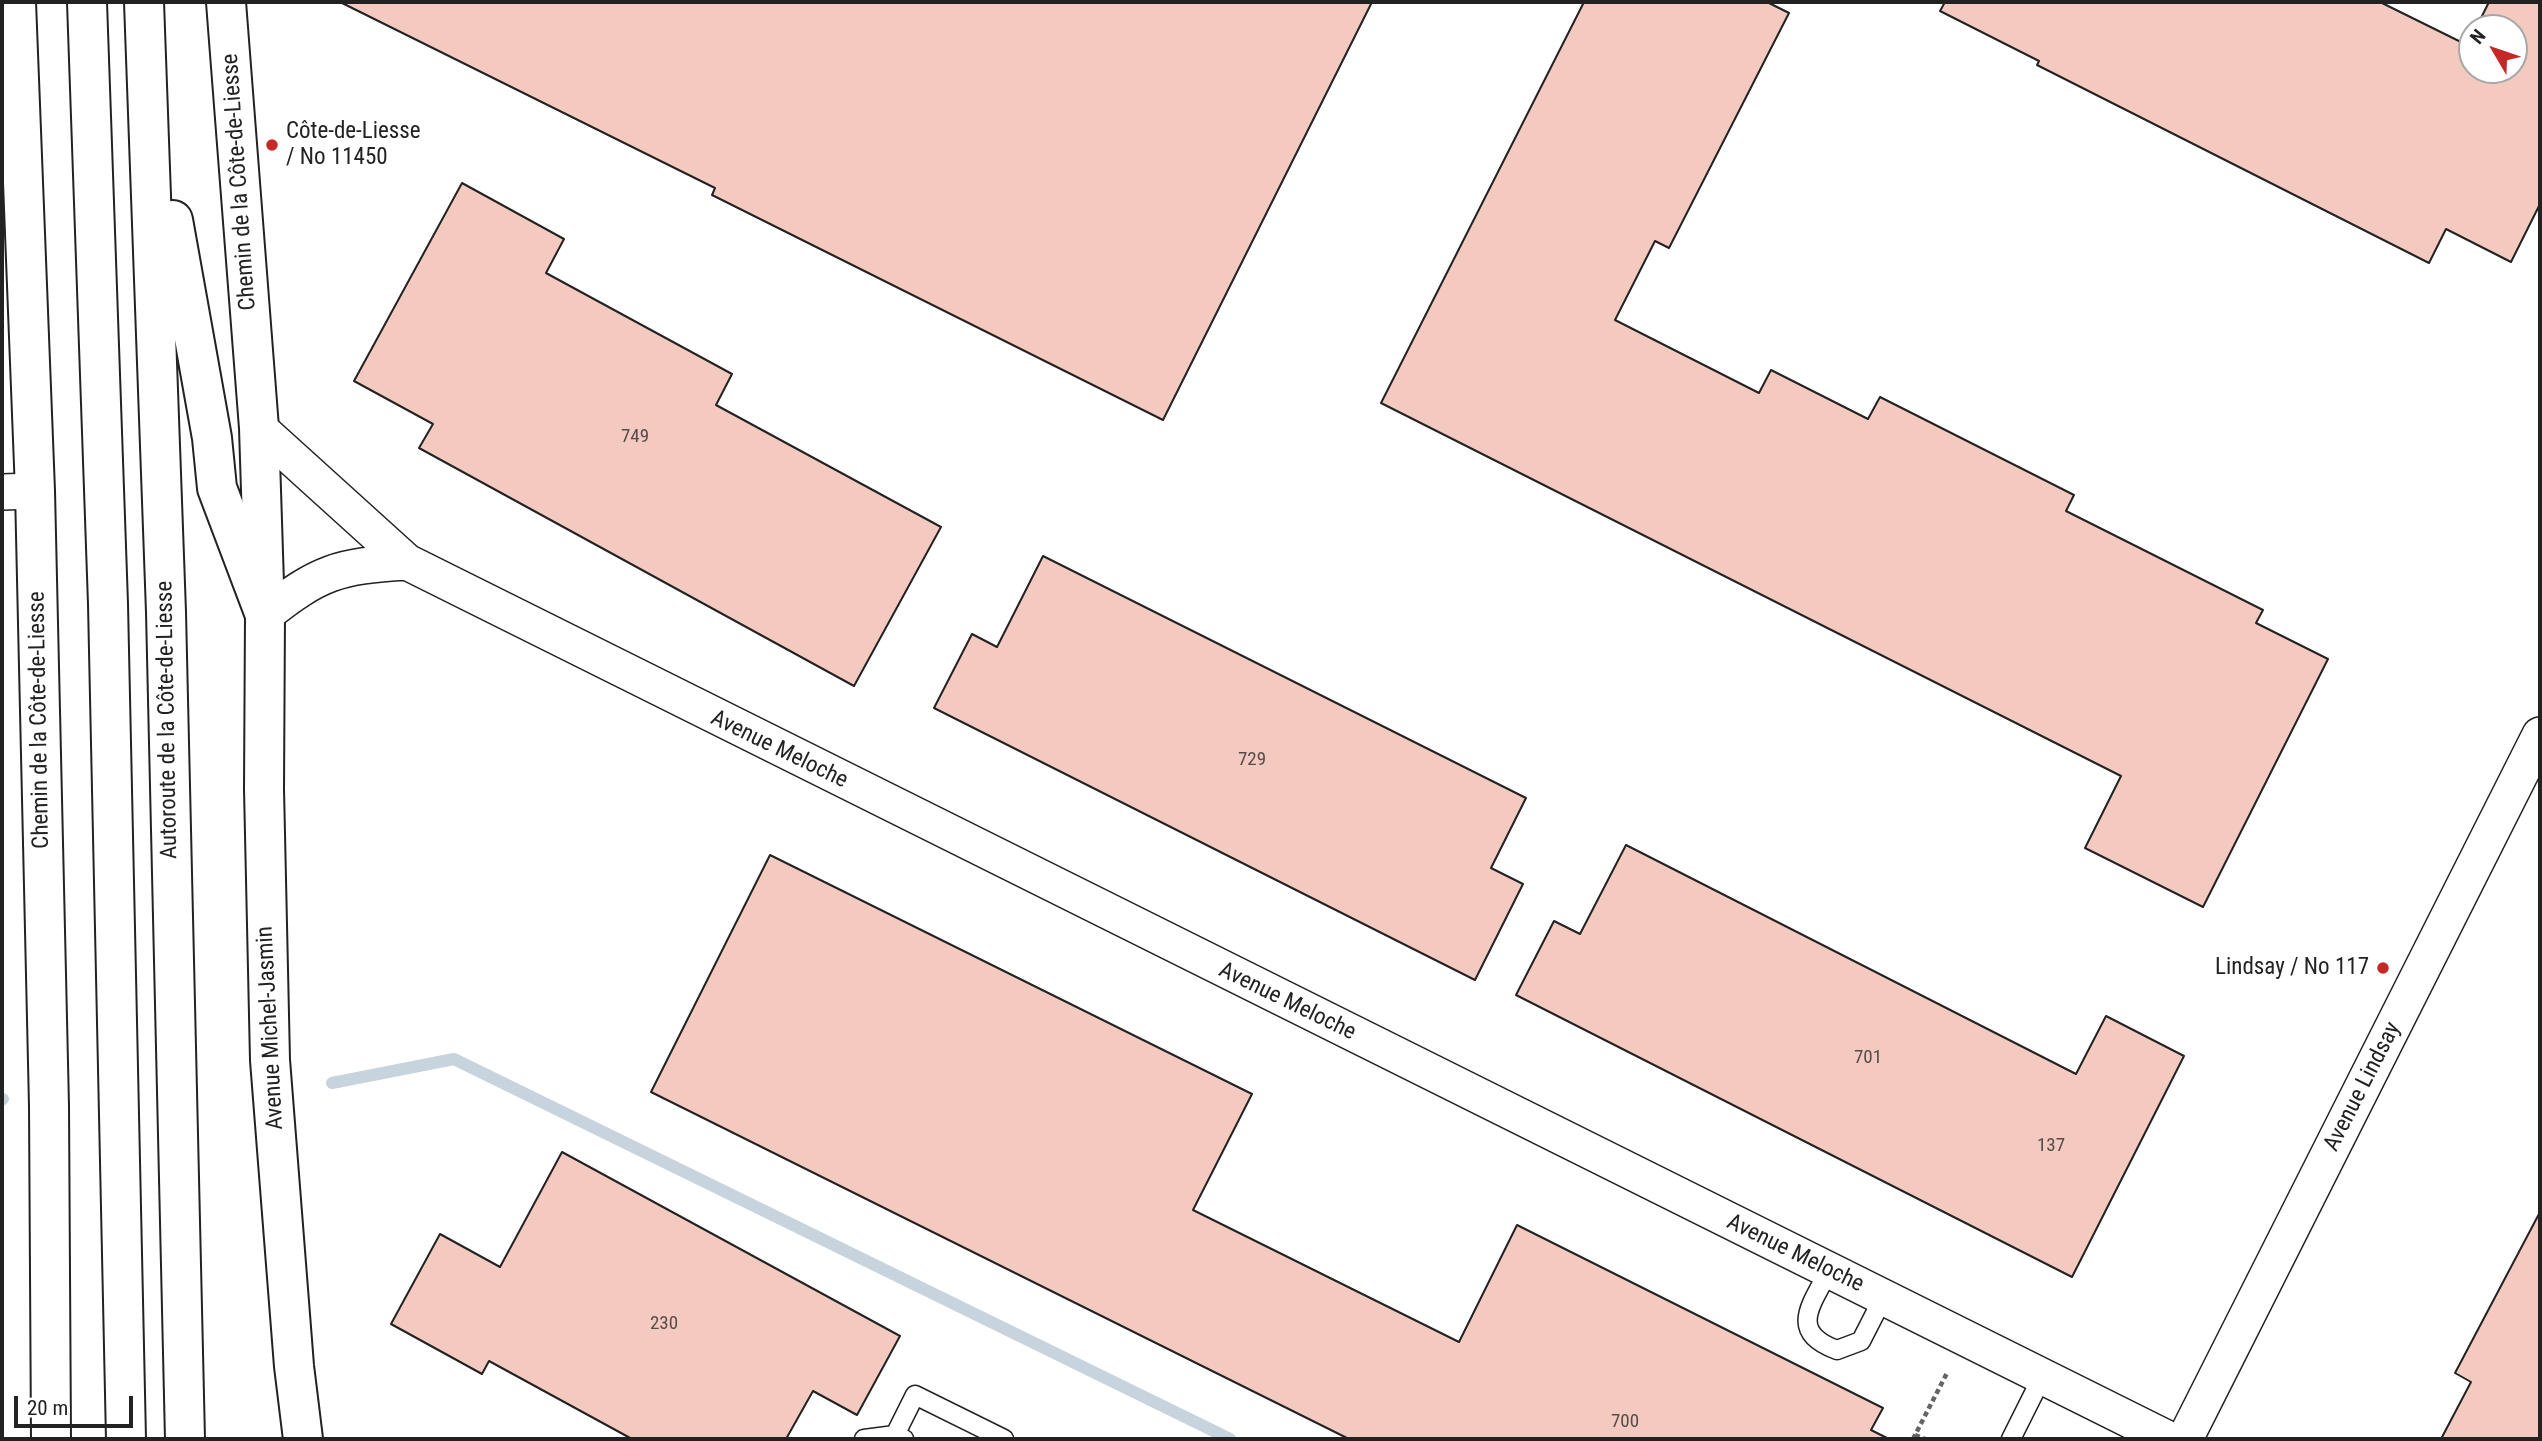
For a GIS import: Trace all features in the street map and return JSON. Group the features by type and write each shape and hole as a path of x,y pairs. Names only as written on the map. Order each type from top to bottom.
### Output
{"main road":[{"name":"Chemin de la Côte-de-Liesse","path":"16,2 18,491 49,1106 51,1439"},
{"path":"87,2 107,576 126,1439"},
{"name":"Autoroute de la Côte-de-Liesse","path":"145,2 166,598 185,1439"},
{"name":"Chemin de la Côte-de-Liesse","path":"226,2 259,428 265,615"},
{"path":"149,86 212,438 217,488 265,615"},
{"name":"Avenue Michel-Jasmin","path":"265,615 264,789 269,1037 294,1366 303,1439"}],"street":[{"name":"Avenue Meloche","path":"259,428 407,562 2168,1439"},
{"name":"Avenue Meloche","path":"265,615 310,581 331,573 354,565 407,562"},
{"name":"Avenue Lindsay","path":"2185,1439 2540,735"}],"lane":[{"path":"1829,1271 1808,1310 1807,1325 1811,1335 1822,1344 1837,1350 1861,1341 1883,1298"},
{"path":"2011,1439 2042,1377"},
{"path":"864,1439 899,1437 915,1395 1004,1439"}],"path":[{"path":"1925,1439 1914,1437 1945,1372"}],"building":[{"path":"340,2 1372,2 1163,420 712,195 715,188"},
{"path":"1584,2 1767,2 1789,13 1669,248 1655,241 1615,320 1759,393 1771,370 1868,419 1880,397 2074,495 2066,511 2263,610 2256,623 2328,659 2203,907 2085,848 2121,776 1381,403"},
{"path":"1945,2 2380,2 2458,41 2458,84 2528,84 2528,14 2483,14 2489,2 2540,2 2540,204 2511,262 2446,229 2429,263 2037,65 2039,61 1940,11"},
{"path":"462,183 564,239 546,273 732,374 716,405 941,527 854,686 419,448 433,424 354,381"},
{"path":"1043,556 1526,798 1491,868 1523,884 1475,980 934,708 972,634 997,647"},
{"path":"1626,845 2076,1074 2106,1016 2184,1056 2072,1277 1516,995 1554,921 1580,934"},
{"path":"770,855 1252,1094 1193,1210 1459,1342 1517,1225 1883,1408 1871,1430 1889,1439 1349,1439 651,1092"},
{"path":"562,1152 900,1336 857,1415 813,1391 786,1439 632,1439 489,1361 482,1374 391,1324 440,1234 500,1267"},
{"path":"2540,1212 2540,1439 2441,1439 2471,1382 2455,1373"}],"waterway":[{"path":"332,1083 454,1059 1230,1439"}],"place":[{"name":"Côte-de-Liesse / No 11450","path":"272,145"},
{"name":"Lindsay / No 117","path":"2383,968"}]}
